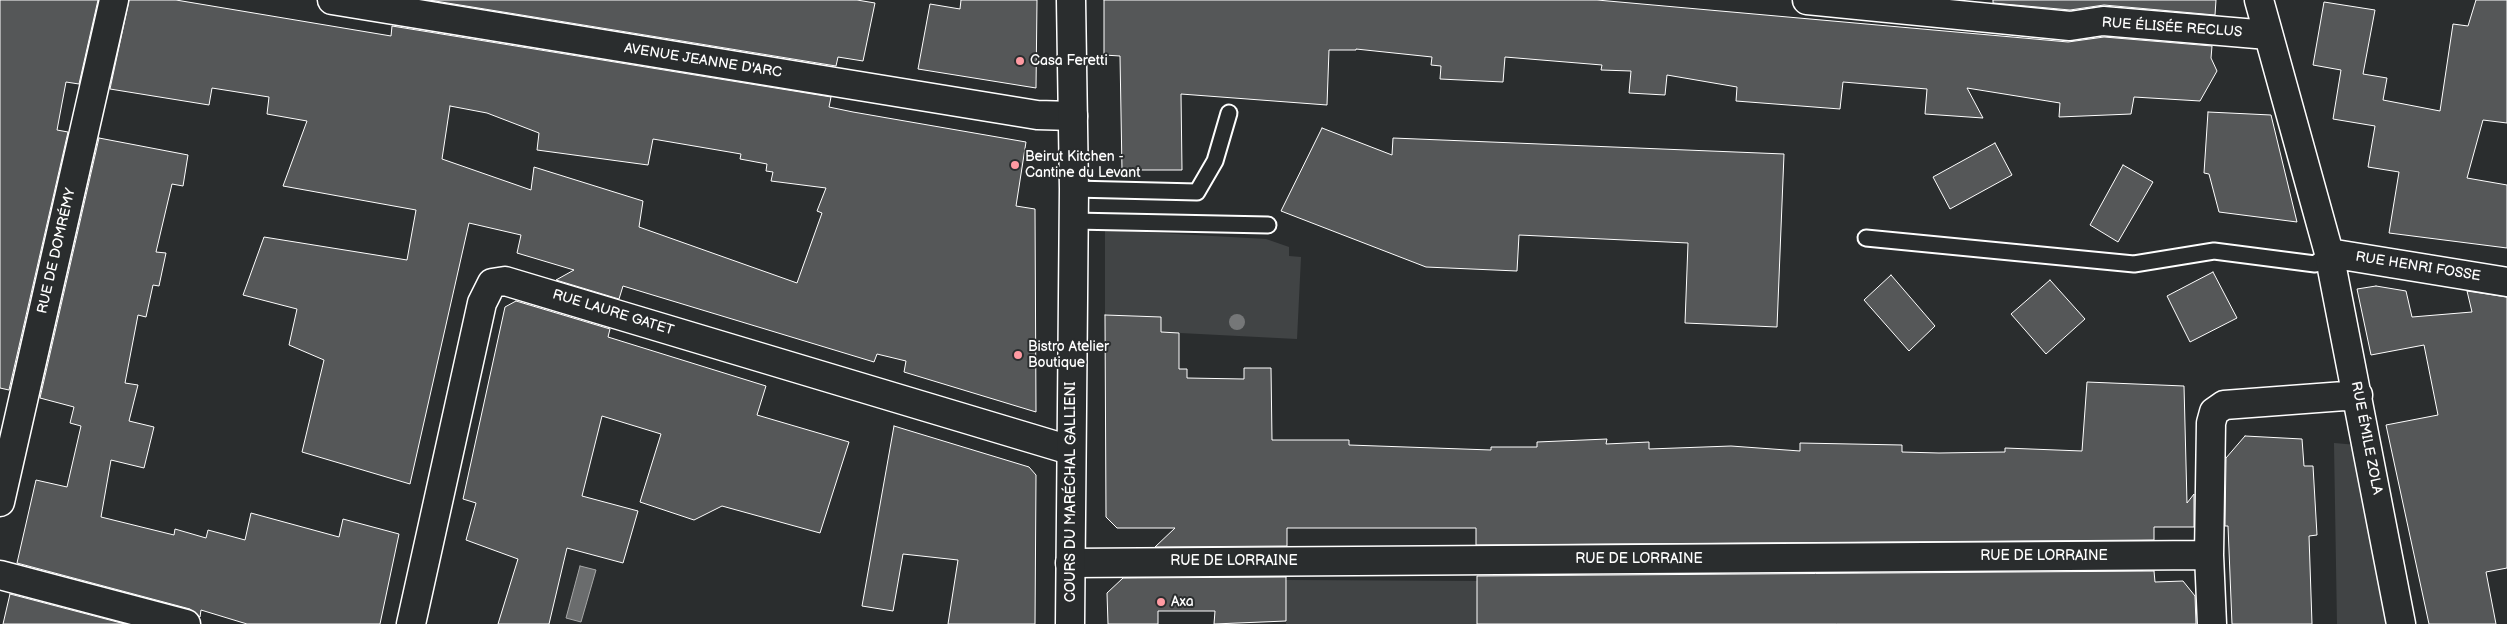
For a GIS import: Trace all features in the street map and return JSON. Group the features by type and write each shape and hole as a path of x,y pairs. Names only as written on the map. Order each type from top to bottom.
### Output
{"street":[{"name":"RUE DE DOMRÉMY","path":"0,502 114,0"},
{"name":"AVENUE JEANNE D'ARC","path":"332,0 1037,116 1073,116"},
{"name":"COURS DU MARÉCHAL GALLIENI","path":"1070,624 1070,450 1074,221 1071,0"},
{"name":"RUE ÉLISÉE RECLUS","path":"1807,0 2070,26 2103,21 2268,35"},
{"name":"RUE ÉMILE ZOLA","path":"2259,0 2329,253 2401,624"},
{"name":"RUE HENRI FOSSE","path":"2329,253 2507,282"},
{"name":"RUE LAURE GATET","path":"411,624 482,303 492,283 505,281 1070,450"},
{"path":"2212,624 2209,555 2211,423 2214,412 2224,406 2358,396"},
{"name":"RUE DE LORRAINE","path":"1070,563 2209,555"},
{"path":"0,575 186,624"}],"lane":[{"path":"1074,189 1197,192 1215,161 1229,113"},
{"path":"1074,221 1268,225"},
{"path":"1866,238 2134,264 2214,251 2315,264 2329,253"}],"shaded area":[{"path":"1105,230 1266,239 1289,247 1289,256 1301,257 1297,339 1161,332 1161,317 1105,315"},
{"path":"2334,443 2357,445 2393,624 2337,624"},
{"path":"580,566 596,570 581,622 566,618"},
{"path":"1286,580 1477,581 1477,624 1286,624"}],"building":[{"path":"0,0 98,0 79,84 66,82 57,130 68,132 9,390 0,388"},
{"path":"129,0 176,0 391,36 392,26 831,97 829,107 1026,142 1016,206 1035,209 1036,412 904,372 906,361 877,354 874,362 623,286 619,299 556,280 574,270 517,253 521,235 469,223 410,484 302,452 324,360 289,345 297,309 243,295 264,237 407,260 416,210 283,186 307,121 267,114 269,97 212,88 209,105 110,89","holes":["450,106 487,113 539,133 537,150 648,165 653,139 741,154 740,159 767,164 766,171 773,172 771,181 826,188 817,211 822,213 797,283 639,227 643,201 534,167 531,190 442,159"]},
{"path":"429,0 857,0 875,3 863,61 838,57 836,66"},
{"path":"961,0 1037,0 1036,88 918,69 930,4 960,9"},
{"path":"1104,0 1597,0 2068,42 2104,37 2212,46 2211,58 2217,71 2200,101 2134,97 2131,114 2059,117 2060,103 1967,88 1983,118 1925,114 1927,89 1843,82 1840,109 1736,101 1737,87 1667,75 1665,95 1629,93 1631,71 1601,70 1602,65 1505,57 1503,82 1440,79 1441,66 1431,65 1432,57 1356,49 1329,50 1327,105 1181,94 1182,170 1122,170 1120,56 1104,55"},
{"path":"1993,0 2216,0 2215,15 2104,5 2070,10 1993,3"},
{"path":"2476,0 2507,0 2507,123 2483,120 2467,178 2507,185 2507,248 2389,233 2399,172 2368,167 2375,126 2333,119 2341,70 2313,65 2324,2 2375,10 2363,74 2387,78 2383,100 2440,111 2453,24 2468,26"},
{"path":"2208,112 2271,115 2297,222 2219,212 2209,174 2204,173"},
{"path":"1322,128 1392,155 1393,138 1784,154 1777,327 1685,323 1688,243 1519,235 1517,271 1426,267 1281,211"},
{"path":"99,138 188,155 183,186 172,184 156,252 166,253 159,286 153,285 146,317 138,315 125,383 138,385 129,421 154,427 144,468 111,460 101,517 174,535 175,529 206,538 208,530 245,540 251,513 339,537 343,519 399,534 380,624 247,624 201,610 200,617 190,609 17,563 36,480 67,487 81,426 70,423 74,407 40,398"},
{"path":"1995,143 2012,175 1950,209 1933,177"},
{"path":"2123,165 2153,182 2118,242 2090,225"},
{"path":"2213,272 2237,318 2190,342 2167,296"},
{"path":"1891,275 1935,326 1909,351 1864,300"},
{"path":"2050,280 2085,319 2046,354 2011,314"},
{"path":"2376,286 2406,291 2412,317 2472,312 2467,291 2507,297 2507,568 2486,572 2496,624 2429,624 2386,425 2438,415 2424,345 2371,355 2357,289"},
{"path":"516,301 610,329 608,337 766,386 757,415 849,442 820,533 722,506 694,520 640,502 661,434 602,416 582,496 638,511 623,563 567,548 549,624 498,624 518,559 466,540 476,503 463,499 505,307"},
{"path":"1105,315 1161,317 1161,332 1179,333 1179,369 1187,369 1187,378 1244,379 1244,368 1271,368 1272,440 1349,440 1349,445 1491,450 1491,447 1537,447 1537,442 1607,439 1606,444 1649,442 1649,449 1731,446 1800,451 1800,443 1902,445 1902,452 2005,452 2005,448 2082,451 2087,382 2184,386 2187,503 2194,494 2194,527 2154,527 2154,540 1476,545 1476,528 1287,528 1287,546 1155,547 1175,528 1117,528 1106,517"},
{"path":"894,426 1029,467 1036,475 1035,624 948,624 958,560 903,554 893,611 862,606"},
{"path":"2245,436 2302,439 2304,466 2313,466 2317,535 2309,536 2312,624 2232,624 2228,526 2225,526 2226,458"},
{"path":"2154,571 2155,582 2183,581 2195,596 2196,624 1477,624 1477,576"},
{"path":"1286,577 1286,621 1214,624 1215,611 1158,611 1158,624 1108,624 1107,593 1123,578"},
{"path":"10,594 125,624 3,624"}],"place":[{"name":"Casa Feretti","path":"1020,61"},
{"name":"Beirut Kitchen - Cantine du Levant","path":"1015,165"},
{"name":"Bistro Atelier Boutique","path":"1018,355"},
{"name":"Axa","path":"1161,602"}]}
